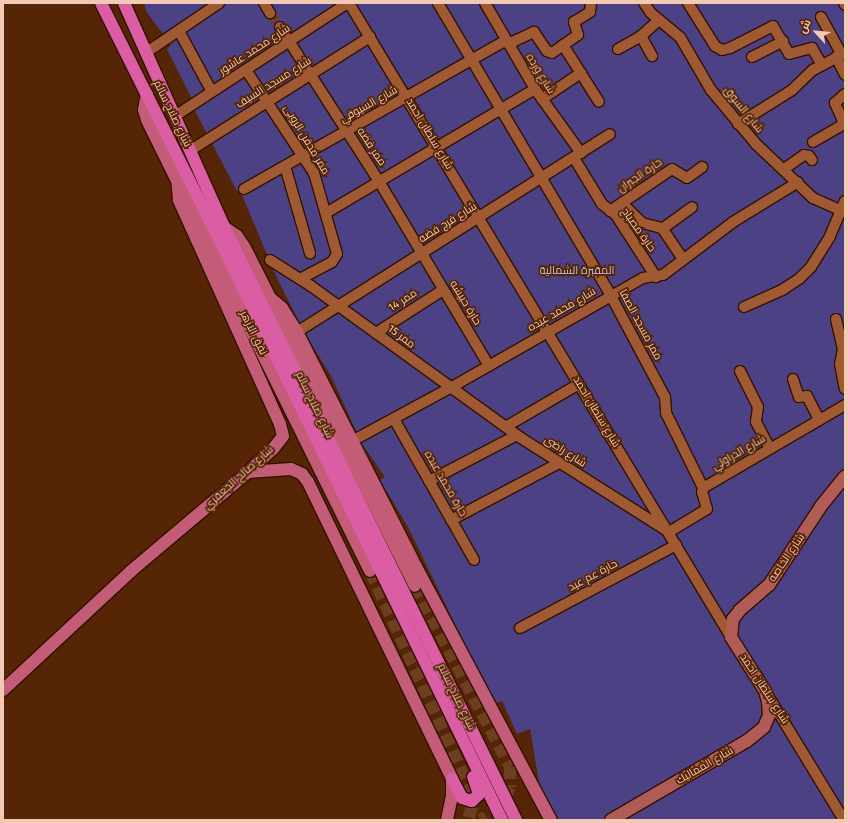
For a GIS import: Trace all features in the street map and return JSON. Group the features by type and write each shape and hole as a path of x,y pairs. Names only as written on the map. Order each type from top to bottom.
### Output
{"highway":[{"name":"شارع صلاح سالم","path":"101,3 502,820"},
{"name":"شارع صلاح سالم","path":"124,3 191,150 224,227 516,820"},
{"path":"452,780 462,798 472,800 477,797 478,788 459,748 456,728"}],"main road":[{"name":"نفق الازهر","path":"147,94 144,106 145,116 178,178 370,571"},
{"name":"شارع صالح الجعفري","path":"3,690 132,571 248,472 280,441 282,430 179,200 178,178"},
{"path":"224,227 242,241 414,586"},
{"path":"269,297 282,308 297,332 454,641 551,820"},
{"path":"248,472 290,469 302,474 308,482 452,780 452,796 447,820"}],"street":[{"path":"147,52 218,3"},
{"path":"264,3 270,13"},
{"name":"شارع سلطان احمد","path":"349,3 438,148 731,637 844,820"},
{"name":"شارع محمد عاشور","path":"175,116 290,43 349,3"},
{"name":"ممر مسجد الصفا","path":"438,3 502,109 611,296 665,397 666,413 703,488"},
{"name":"شارع ورده","path":"485,3 535,89 577,156"},
{"path":"591,3 590,12 574,22 578,35 564,45 599,102"},
{"name":"شارع السوق","path":"644,3 659,20 680,37 708,84 738,124 756,144 818,202 843,207"},
{"path":"688,3 710,40 715,46 722,50 730,48 771,26 776,28 791,55 812,48 822,65"},
{"path":"821,17 841,55 845,75"},
{"path":"618,49 641,36 659,20"},
{"name":"ممر فضه","path":"280,27 380,183 421,254"},
{"path":"179,31 212,92"},
{"name":"شارع السيوفي","path":"244,189 407,98 472,59 507,42 534,32 548,52 552,53 564,45"},
{"path":"641,36 652,56"},
{"name":"شارع مسجد السيف","path":"191,150 370,37"},
{"path":"752,57 783,41"},
{"path":"738,124 792,90 822,65 841,55"},
{"name":"ممر مدفن الروبى","path":"246,70 268,101 314,174 326,214 336,257 300,279"},
{"path":"542,99 581,73"},
{"path":"326,214 535,89"},
{"path":"813,142 842,125 843,121 835,103 845,94"},
{"name":"شارع فرج فضه","path":"297,332 610,134"},
{"path":"784,169 804,155 809,156 812,160"},
{"name":"حارة مصباح","path":"577,156 602,204 616,215 656,276"},
{"path":"285,166 310,253"},
{"name":"حارة الجبران","path":"610,211 672,169 687,178 702,167"},
{"name":"شارع محمد عبده","path":"352,441 450,388 643,278 663,275 733,222 798,182"},
{"path":"622,203 642,223 658,226 662,229 683,259"},
{"path":"662,229 692,207"},
{"path":"744,307 782,290 803,275 830,236 843,207"},
{"name":"حارة حبيشه","path":"421,254 489,366"},
{"name":"ممر 15","path":"270,260 300,279 376,333 450,388"},
{"name":"ممر 14","path":"376,333 443,290"},
{"path":"836,319 843,349 840,364 845,389"},
{"path":"740,371 758,407 756,422 770,448"},
{"path":"793,379 799,396 807,396 819,420"},
{"path":"507,426 579,384"},
{"name":"شارع راضى","path":"450,388 507,426 517,435 669,532"},
{"name":"شارع الدراولي","path":"703,488 845,405"},
{"name":"حارة محمد عبده","path":"394,419 474,560"},
{"path":"429,481 517,435"},
{"path":"451,520 560,463"},
{"name":"شارع الخاصه","path":"731,637 731,625 736,614 769,585 822,506 845,476"},
{"path":"669,532 707,509 702,492 703,488"},
{"name":"حارة عم عيد","path":"520,628 676,545"},
{"name":"شارع المماليك","path":"611,820 754,737 764,726 769,715 765,691"}],"green space":[{"name":"المقبرة الشمالية","path":"144,3 845,3 845,820 558,820 540,788 530,729 517,734 502,701 496,703 469,653 408,527 380,480 385,477 362,444 331,376 304,332 275,274 240,190 237,191 194,109 196,107 167,49 171,45 146,11"}],"tunnel":[{"path":"270,13 280,27"},
{"path":"370,571 472,794 472,806 468,820"},
{"path":"415,586 510,767 510,787 506,796 500,805 481,820"}]}
